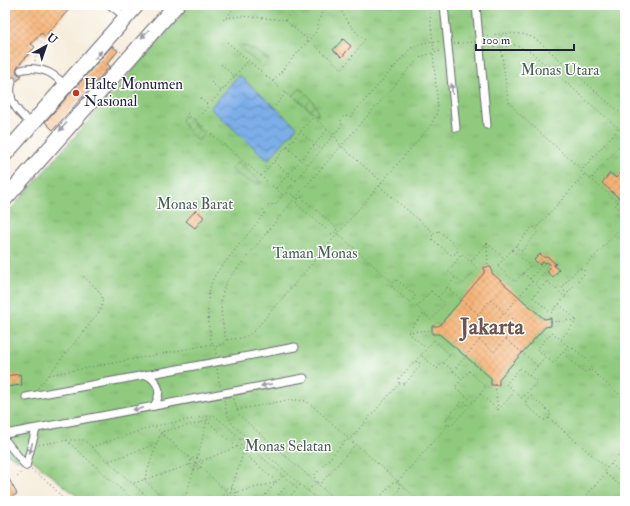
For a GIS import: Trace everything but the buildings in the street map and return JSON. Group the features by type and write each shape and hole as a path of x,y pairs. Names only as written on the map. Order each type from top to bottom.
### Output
{"main road":[{"path":"5,150 133,5"},
{"path":"5,203 180,5"}],"street":[{"path":"110,5 124,16"},
{"path":"5,160 142,5"},
{"path":"5,192 171,5"},
{"path":"444,5 456,128"},
{"path":"476,5 487,125"},
{"path":"21,70 33,69 44,71 52,74 63,83"},
{"path":"12,81 10,97 20,114 29,122"},
{"path":"29,396 295,347"},
{"path":"147,375 153,379 158,387 158,399 154,406"},
{"path":"5,434 304,378"},
{"path":"26,466 36,429"},
{"path":"5,440 26,466"}],"path":[{"path":"220,22 226,18 236,5"},
{"path":"285,20 298,5"},
{"path":"273,82 316,32 321,14 329,5"},
{"path":"226,18 241,16 285,20 342,69 365,40 355,31 343,15 339,5"},
{"path":"215,347 222,344 226,340 244,338 254,331 434,121 438,108 429,5"},
{"path":"226,340 221,308 222,294 227,281 341,146 418,59 425,55 440,51 448,45 479,41 492,34 518,34 527,36 536,39 625,117"},
{"path":"501,34 506,94 509,102 517,112 585,174 618,202 620,200 625,205"},
{"path":"33,69 36,56 45,45 36,38"},
{"path":"319,501 231,422 227,414 222,393 216,362 215,347 211,340 207,310 210,286 213,278 265,213 263,209 265,206 269,204 275,205 342,125 341,120 344,116 350,117 411,48 424,42 433,41 440,41 448,45"},
{"path":"479,41 493,48 514,45 530,51 625,134"},
{"path":"109,42 125,56"},
{"path":"227,42 328,129 341,146 383,182"},
{"path":"196,120 248,60"},
{"path":"221,64 234,76"},
{"path":"211,82 221,91"},
{"path":"275,106 286,93"},
{"path":"200,98 209,106"},
{"path":"188,113 284,195"},
{"path":"261,176 313,116"},
{"path":"582,170 618,128"},
{"path":"276,189 328,129"},
{"path":"622,132 625,129"},
{"path":"300,131 322,150"},
{"path":"591,178 625,139"},
{"path":"286,147 308,166"},
{"path":"274,162 296,181"},
{"path":"512,250 530,266 515,282 497,266 531,228 537,227 585,174"},
{"path":"379,186 433,233"},
{"path":"286,193 289,193 297,198 301,197 337,228 336,232 338,234 392,282 392,287 409,302 414,300 415,295 397,280 392,282"},
{"path":"297,198 296,204 332,234 336,232"},
{"path":"618,202 615,205 622,211 625,208"},
{"path":"569,292 564,291 562,286 578,269 584,268 625,223"},
{"path":"516,245 518,249 522,251 537,233 537,227"},
{"path":"439,231 457,247 457,253 451,255 432,239 433,233 439,231"},
{"path":"487,243 504,258"},
{"path":"470,262 487,243"},
{"path":"487,243 488,267"},
{"path":"462,254 470,262 477,268 463,284 448,271 462,254"},
{"path":"530,279 543,264 548,268 535,284"},
{"path":"565,296 547,281 533,297 551,313 584,274 584,268"},
{"path":"523,273 541,288"},
{"path":"29,396 49,375 100,311 103,301 100,292 83,276"},
{"path":"438,298 455,278"},
{"path":"500,318 532,281"},
{"path":"447,287 478,314"},
{"path":"431,291 445,304 432,320 424,314 417,307 431,291"},
{"path":"490,300 518,324 494,352 466,328 478,314 490,300"},
{"path":"558,304 577,320"},
{"path":"408,332 424,314"},
{"path":"551,322 577,320"},
{"path":"560,339 577,320"},
{"path":"408,332 432,330"},
{"path":"408,332 426,348"},
{"path":"552,332 568,346 553,363 546,357 537,349 552,332"},
{"path":"453,371 484,335"},
{"path":"506,338 538,366"},
{"path":"400,384 399,378 434,340 450,355 438,369 421,355"},
{"path":"49,375 213,344"},
{"path":"573,348 592,364 590,370 584,372 566,356 568,351 573,348"},
{"path":"530,376 546,357"},
{"path":"316,482 314,476 346,440 351,440 400,384 405,384 420,366 419,362 414,361"},
{"path":"444,363 462,379"},
{"path":"520,368 530,376 537,382 522,398 506,384 520,368"},
{"path":"590,370 625,399"},
{"path":"377,501 393,482 398,482 448,425 452,425 468,408 486,387 469,371 455,387 473,402"},
{"path":"495,385 498,410"},
{"path":"232,391 239,415 337,501"},
{"path":"498,410 514,392"},
{"path":"480,394 498,410"},
{"path":"531,396 551,413 549,418 544,420 525,404 527,399 531,396"},
{"path":"237,410 288,400 305,401 420,501"},
{"path":"448,425 446,419 461,402 466,402 468,408"},
{"path":"92,447 155,426 214,415 297,488"},
{"path":"184,501 196,463 208,416"},
{"path":"549,418 607,468"},
{"path":"161,432 207,421"},
{"path":"207,421 277,482"},
{"path":"155,426 238,501"},
{"path":"144,480 161,432"},
{"path":"237,447 240,438"},
{"path":"65,440 134,501"},
{"path":"31,446 65,440 84,440 152,501"},
{"path":"316,482 321,483 354,446 351,440"},
{"path":"108,462 157,443"},
{"path":"133,484 202,462 246,443"},
{"path":"229,501 246,443"},
{"path":"582,501 606,473 604,472 625,447"},
{"path":"243,453 252,448"},
{"path":"191,459 197,457"},
{"path":"197,457 202,462"},
{"path":"189,466 191,459"},
{"path":"201,468 202,462"},
{"path":"610,464 625,476"},
{"path":"15,480 26,466"},
{"path":"189,466 194,470"},
{"path":"194,470 201,468"},
{"path":"606,473 625,489"},
{"path":"38,474 58,492 64,501"},
{"path":"260,501 282,475"},
{"path":"144,480 167,501"},
{"path":"212,501 230,494 277,482"},
{"path":"273,501 290,482"},
{"path":"308,491 316,482"},
{"path":"389,501 400,489 398,482"},
{"path":"286,501 300,484"},
{"path":"225,490 232,487"},
{"path":"232,487 237,492"},
{"path":"224,497 225,490"},
{"path":"235,499 237,492"},
{"path":"224,497 229,501"},
{"path":"263,497 267,501"},
{"path":"328,501 332,497"},
{"path":"229,501 235,499"}],"green space":[{"name":"Taman Monas","path":"190,5 625,5 625,501 83,501 31,459 16,459 5,452 5,216"},
{"path":"241,45 254,50 269,60 262,67 238,46"},
{"path":"300,88 314,104 318,112 318,116 293,95"},
{"path":"184,116 204,134 198,141 190,134 184,125 181,119"},
{"path":"238,162 262,183 254,183 249,181 231,169"}],"water":[{"path":"239,75 297,127 268,160 210,108"}],"tunnel":[{"path":"12,81 21,70"}],"place":[{"name":"Halte Monumen Nasional","path":"76,93"}],"district":[{"name":"Jakarta","path":"492,326"}],"park label":[{"name":"Monas Utara","path":"560,70"},
{"name":"Monas Barat","path":"195,204"},
{"name":"Monas Selatan","path":"288,446"}]}
